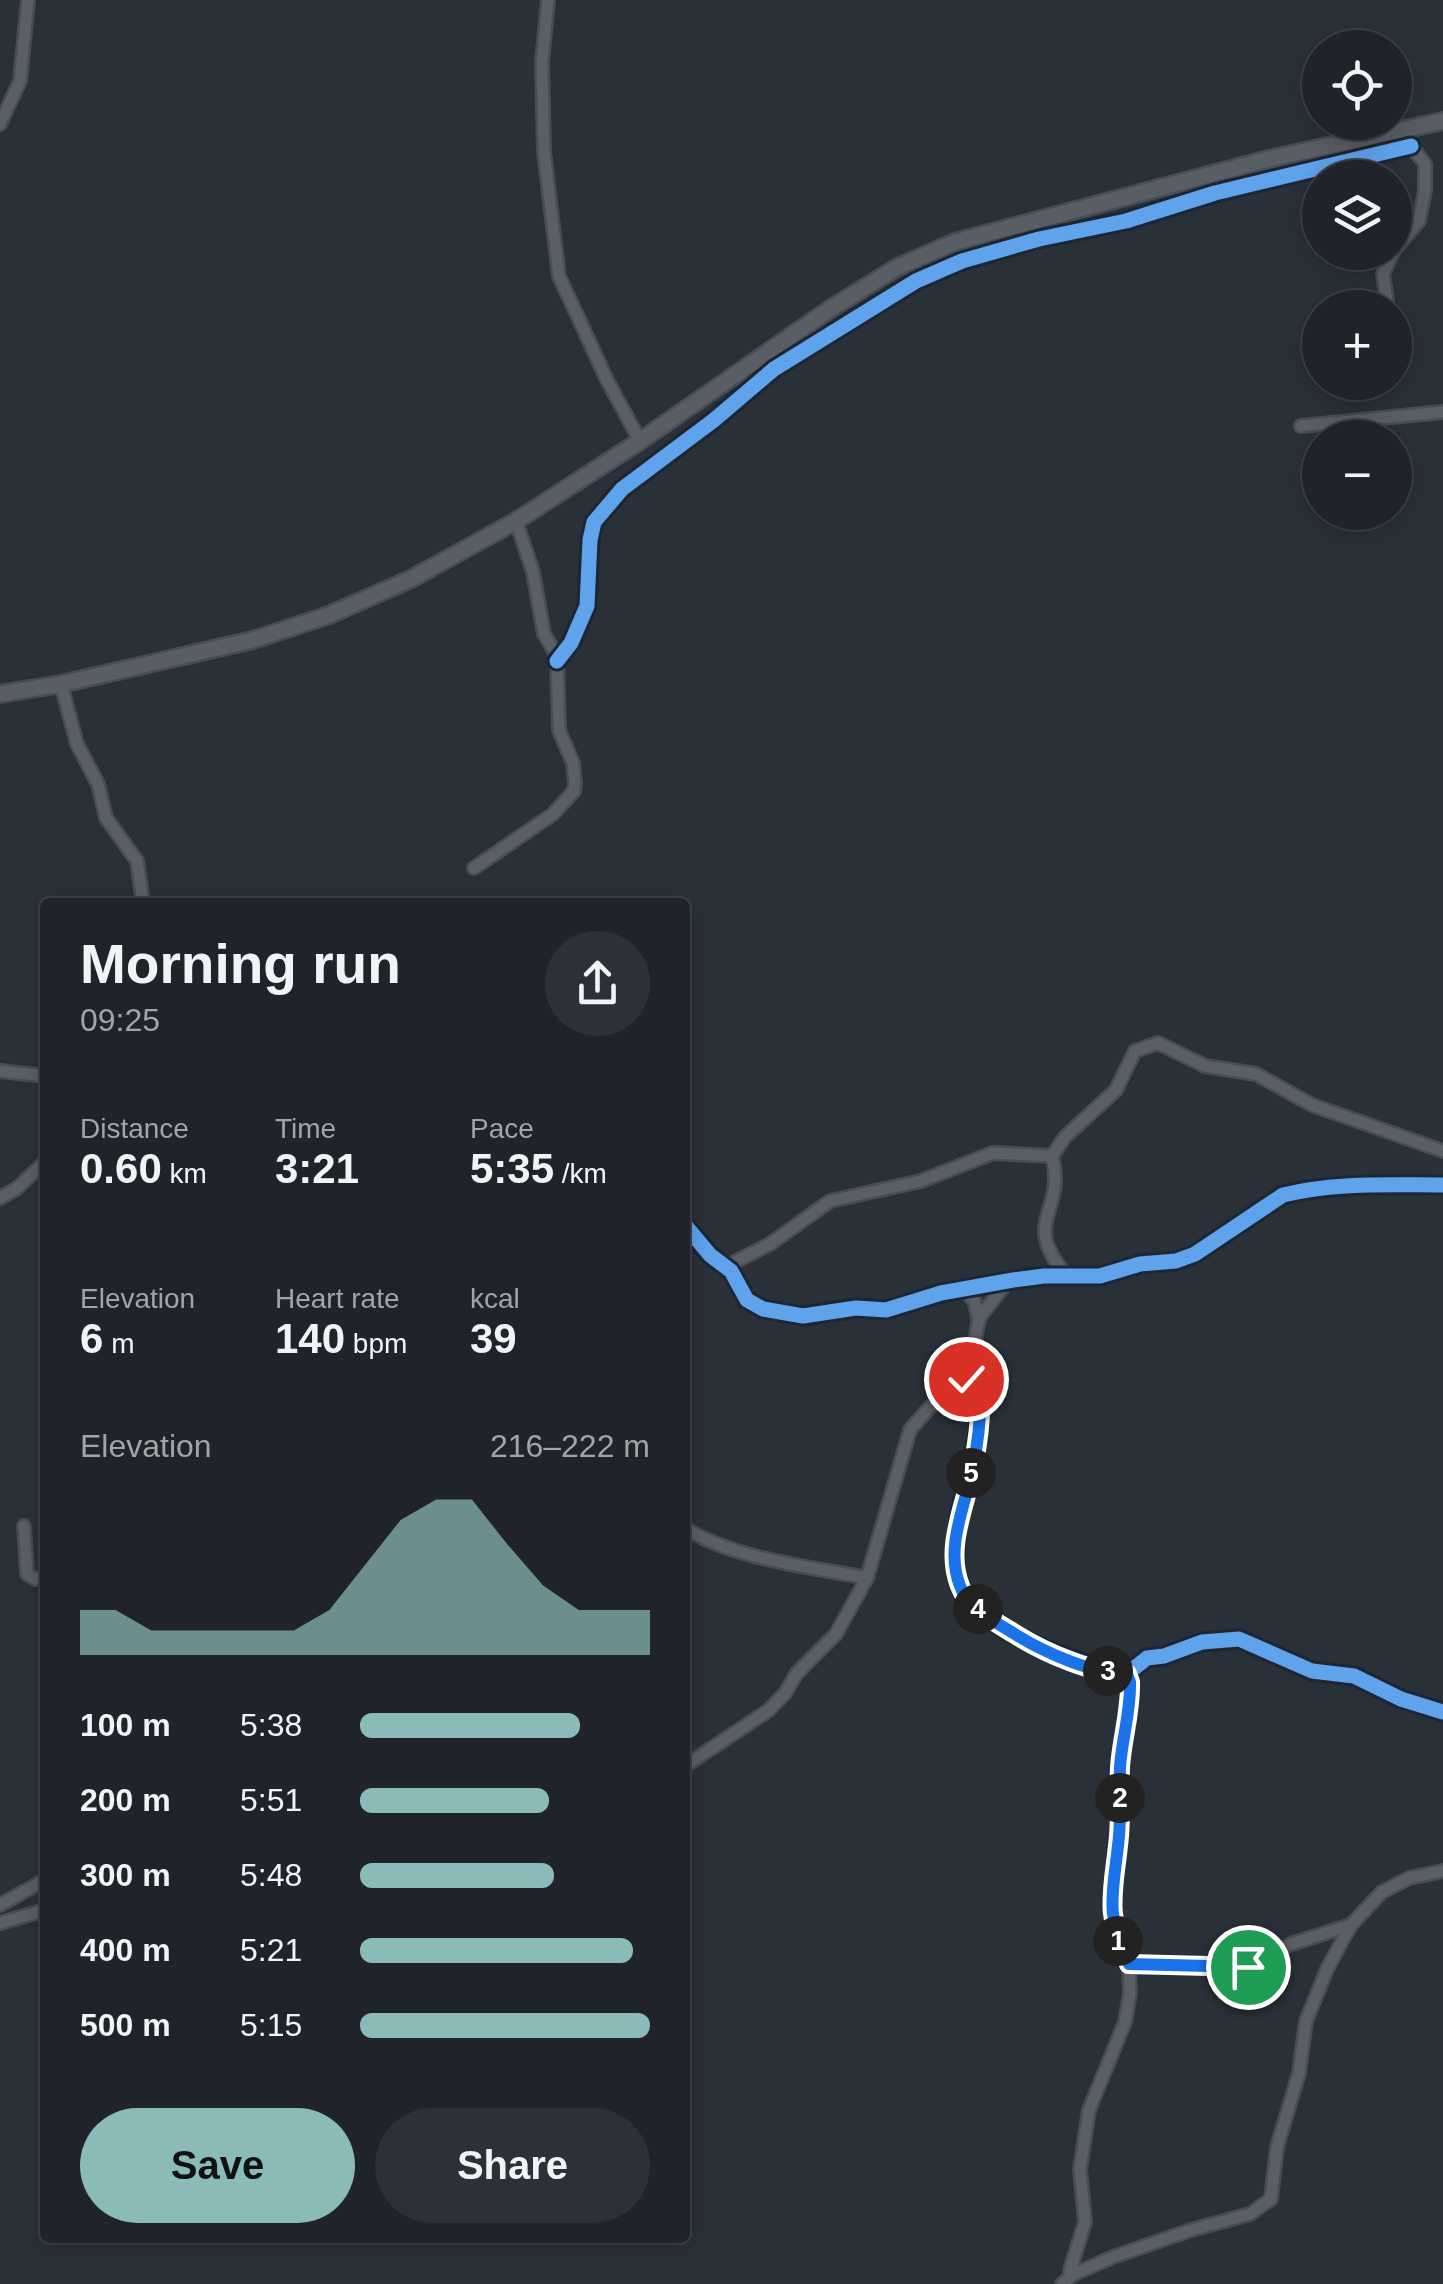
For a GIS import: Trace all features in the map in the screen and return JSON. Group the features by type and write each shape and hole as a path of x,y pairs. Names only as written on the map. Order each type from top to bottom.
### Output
{"main road":[{"path":"1412,127 1443,121"},
{"path":"0,694 210,652 308,623 411,579 516,520 640,441 847,298 896,268 955,242 1354,140"}],"street":[{"path":"0,124 20,80 28,0"},
{"path":"548,0 542,62 543,133 558,276 640,441"},
{"path":"1406,140 1425,164 1422,211 1412,228"},
{"path":"557,661 571,643 587,606 594,522 622,488 704,428 774,369 916,282 962,261 1039,239 1126,221 1215,192 1412,146"},
{"path":"1301,426 1443,412"},
{"path":"474,868 553,814 574,791 573,762 559,730 557,661 544,634 533,572 516,520"},
{"path":"62,684 78,744 98,784 106,818 138,861 143,898"},
{"path":"1068,1276 1046,1247 1043,1234 1054,1197 1052,1156 1064,1138 1116,1090 1135,1051 1158,1044 1206,1066 1256,1074 1312,1105 1443,1151"},
{"path":"0,1072 40,1076"},
{"path":"727,1266 770,1244 830,1201 922,1181 994,1153 1052,1156"},
{"path":"0,1198 40,1166"},
{"path":"690,1232 710,1255 727,1266 753,1304 803,1316 856,1308 886,1310 1007,1282 1044,1276 1100,1276 1140,1264 1185,1258 1272,1202 1297,1192 1354,1185 1443,1185"},
{"path":"978,1321 1007,1282"},
{"path":"690,1763 781,1699 797,1673 836,1634 867,1578 910,1430 930,1407 969,1376 978,1321 974,1300 964,1290"},
{"path":"973,1357 980,1381 980,1404 970,1481 957,1528 960,1587 980,1610 1044,1650 1074,1662 1127,1674"},
{"path":"24,1526 26,1574 40,1578"},
{"path":"690,1531 704,1540 759,1555 867,1578"},
{"path":"1127,1674 1147,1658 1202,1642 1239,1639 1312,1671 1354,1676 1443,1712"},
{"path":"1074,2274 1070,2272 1071,2266 1084,2222 1080,2174 1087,2120 1098,2082 1125,2022 1130,1994 1129,1964 1114,1926 1112,1884 1118,1842 1120,1762 1130,1699 1127,1674"},
{"path":"1062,2284 1074,2274 1191,2230 1250,2214 1271,2199 1277,2146 1300,2072 1308,2017 1328,1968 1352,1925 1390,1887 1409,1878 1443,1871"},
{"path":"0,1905 40,1883"},
{"path":"0,1923 40,1911"},
{"path":"1129,1964 1248,1967 1286,1946 1352,1925"}],"cycle path":[{"path":"557,661 571,643 587,606 594,522 622,489 774,369 916,281 962,261 1039,239 1126,221 1215,193 1411,146"},
{"path":"690,1231 710,1255 731,1271 747,1300 763,1309 803,1316 856,1308 886,1310 941,1293 1013,1280 1100,1276 1140,1264 1176,1261 1195,1254 1283,1195 1363,1185 1443,1185"},
{"path":"973,1357 980,1414 958,1521 956,1565 959,1585 985,1616 1028,1642 1116,1674 1127,1674 1147,1658 1202,1642 1239,1639 1312,1671 1354,1676 1401,1699 1443,1712"}],"route":[{"path":"966,1379 973,1357 981,1387 977,1441 957,1528 960,1587 980,1610 1039,1648 1074,1662 1127,1674 1130,1682 1112,1880 1113,1921 1120,1946 1129,1964 1248,1967"}]}
